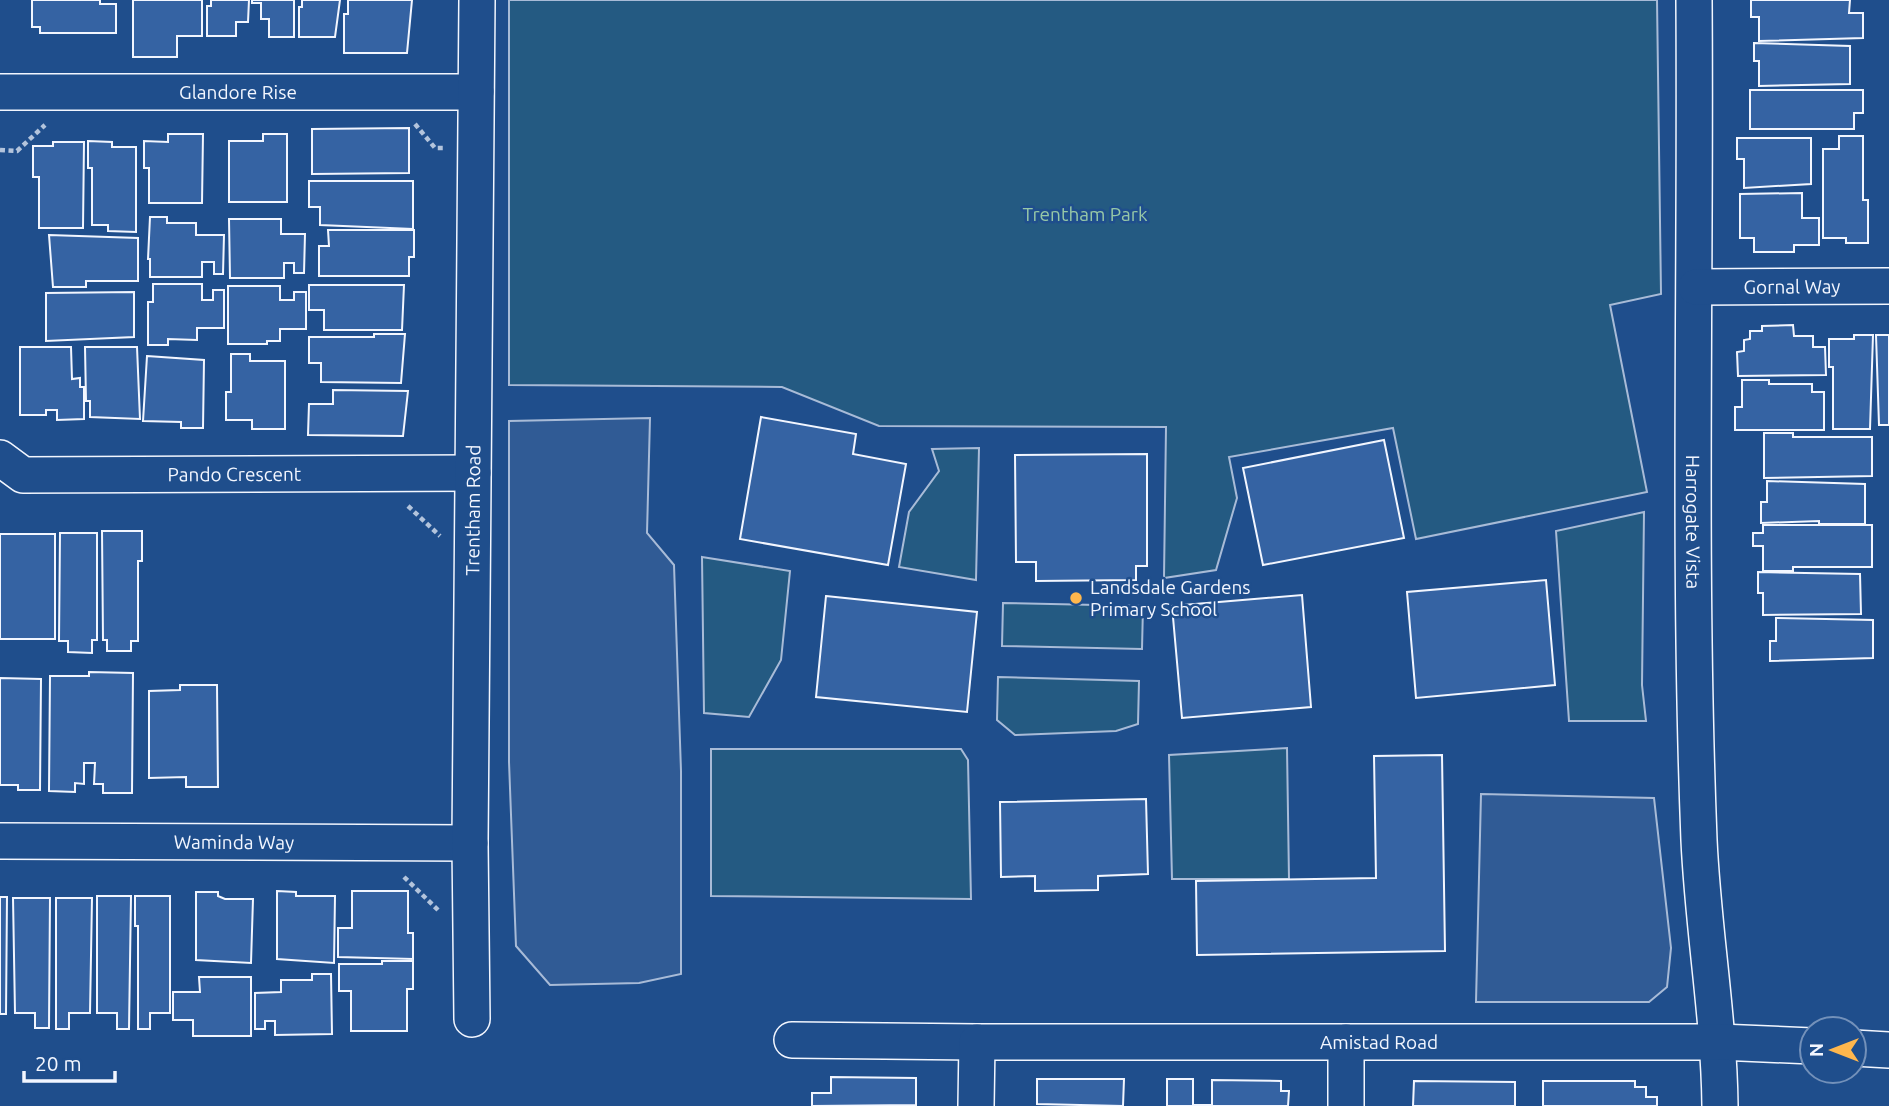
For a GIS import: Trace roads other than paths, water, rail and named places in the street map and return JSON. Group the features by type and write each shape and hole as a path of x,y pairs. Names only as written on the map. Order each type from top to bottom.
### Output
{"street":[{"name":"Trentham Road","path":"472,1020 471,549 477,0"},
{"name":"Harrogate Vista","path":"1694,0 1694,647 1699,844 1719,1042 1720,1106"},
{"name":"Glandore Rise","path":"0,92 476,92"},
{"name":"Gornal Way","path":"1696,287 1889,286"},
{"name":"Pando Crescent","path":"0,457 23,475 473,472"},
{"name":"Waminda Way","path":"0,841 470,843"},
{"name":"Amistad Road","path":"792,1040 976,1074 1346,1042 1719,1042 1798,1045"},
{"path":"1346,1042 1346,1106"},
{"path":"1868,1049 1889,1050"}],"place":[{"name":"Landsdale Gardens Primary School","path":"1076,598"}],"park label":[{"name":"Trentham Park","path":"1085,214"}]}
